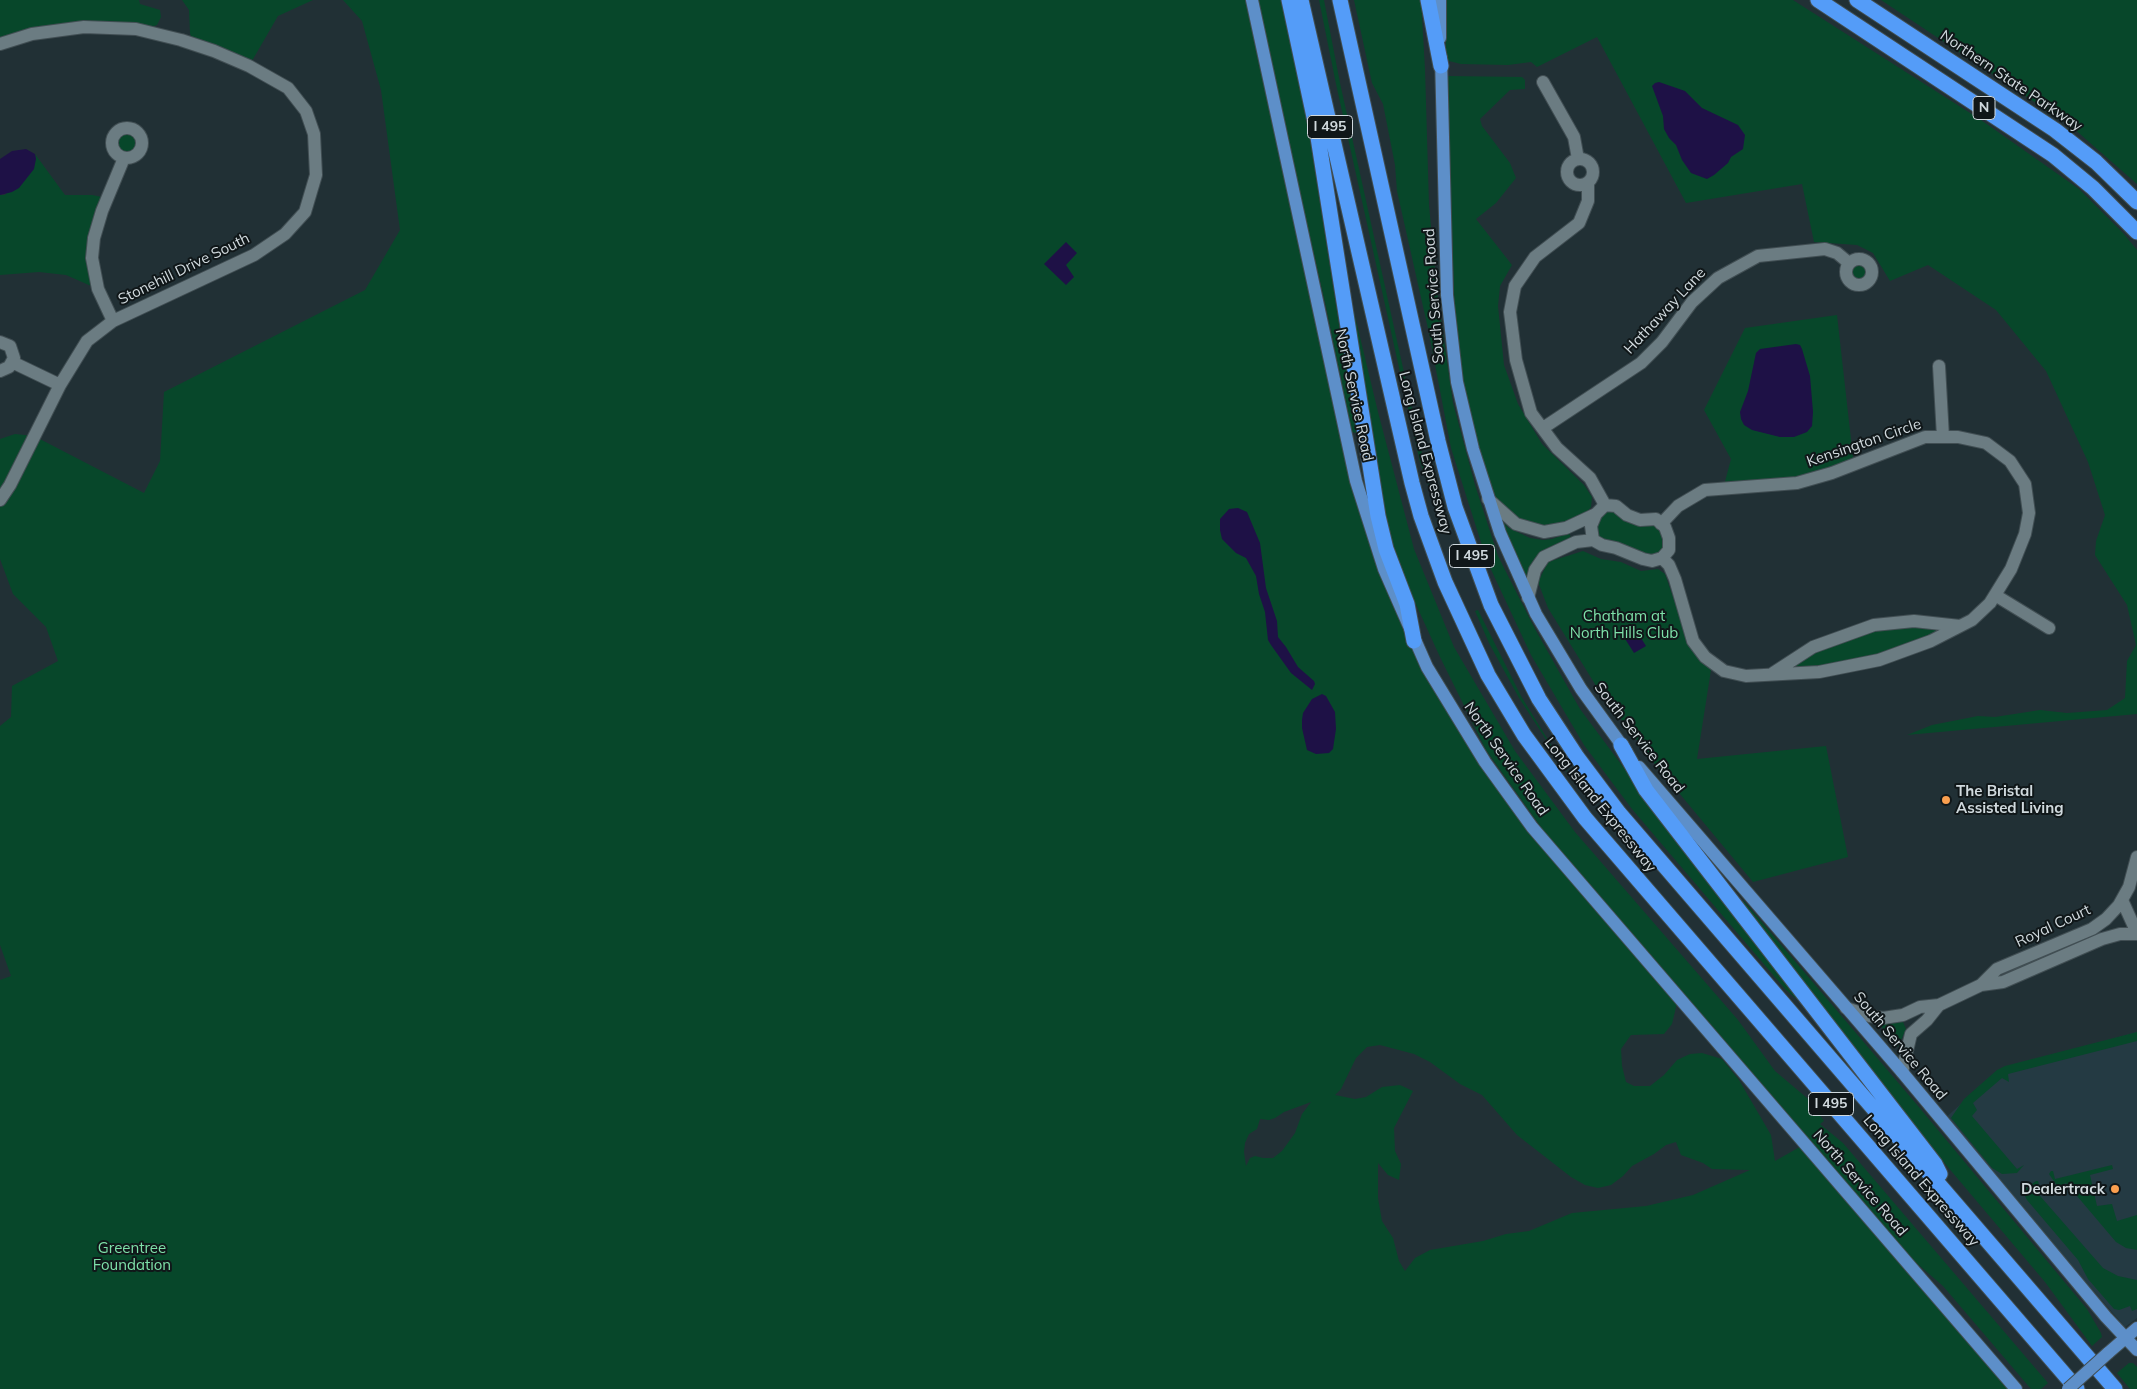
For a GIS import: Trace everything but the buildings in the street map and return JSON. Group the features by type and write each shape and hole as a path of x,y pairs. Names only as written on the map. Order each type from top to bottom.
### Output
{"highway":[{"path":"1289,0 1315,123 1378,516 1386,549 1407,604 1414,641"},
{"name":"Long Island Expressway","path":"1301,0 1403,449 1417,500 1445,582 1472,644 1492,683 1538,757 1585,818 2077,1389"},
{"name":"Long Island Expressway","path":"1340,0 1446,474 1466,540 1491,605 1506,637 1557,728 1618,813 2115,1389"},
{"path":"1428,0 1441,66"},
{"name":"N","path":"1818,0 2053,155 2093,188 2137,232"},
{"name":"Northern State Parkway","path":"1857,0 2055,130 2096,162 2137,202"},
{"path":"1621,745 1646,790 1935,1164 1950,1196"}],"main road":[{"name":"North Service Road","path":"1252,0 1356,481 1377,551 1414,641 1437,686 1497,780 1532,827 2016,1389"},
{"name":"South Service Road","path":"1440,0 1445,260 1448,312 1457,382 1488,499 1528,598 1581,689 1621,745 1902,1072 2137,1350"},
{"path":"2068,1389 2137,1328"}],"street":[{"name":"Stonehill Drive South","path":"0,44 32,34 84,28 136,29 214,51 249,66 288,88 306,111 314,134 316,176 305,212 285,234 254,255 114,321 87,341 60,385 10,485 0,500"},
{"path":"1543,82 1574,137 1578,159"},
{"path":"114,321 98,289 92,258 94,238 102,211 124,158"},
{"path":"1588,182 1576,184 1568,176 1571,164 1578,159 1587,161 1592,168 1593,176 1588,182 1588,201 1579,222 1535,257 1515,286 1510,312 1516,360 1531,413 1557,448 1590,478 1601,509"},
{"name":"Hathaway Lane","path":"1543,428 1641,363 1662,342 1692,302 1718,278 1758,256 1825,249 1837,253 1849,263"},
{"path":"0,342 6,343 12,350 12,362 5,370 0,370"},
{"path":"12,362 60,385"},
{"path":"1939,366 1943,437"},
{"name":"Kensington Circle","path":"1661,524 1678,506 1705,490 1797,483 1832,473 1925,437 1958,436 1986,442 2010,461 2025,484 2029,513 2025,534 2011,569 1990,603 1972,620 1931,641 1871,662 1819,672 1746,676 1724,671 1705,657 1693,641 1675,579 1669,565 1662,558"},
{"path":"1488,499 1516,524 1544,532 1566,528 1601,509 1616,506 1627,515 1640,520 1656,519 1665,527 1669,538 1669,550 1662,558 1652,562 1642,560 1616,548 1602,546 1592,540 1576,542 1544,557 1536,570 1528,598"},
{"path":"1592,540 1591,526 1601,509"},
{"path":"1995,596 2049,628"},
{"name":"Kensington Circle","path":"1772,674 1813,647 1874,625 1914,622 1960,626"},
{"name":"Royal Court","path":"1939,1005 1980,985 1997,969 2092,929 2111,914 2122,900 2132,879 2137,857"},
{"path":"2122,900 2137,934"},
{"name":"Royal Court","path":"1980,985 2003,982 2102,939 2120,934 2137,934"},
{"path":"1846,1008 1883,1018 1903,1015 1920,1007 1939,1005"},
{"path":"1902,1072 1911,1034 1927,1020 1939,1005"}],"shaded area":[{"path":"1659,82 1685,91 1702,108 1738,125 1745,135 1743,149 1731,157 1728,163 1707,179 1691,173 1682,160 1676,145 1664,129 1663,116 1652,86"},
{"path":"26,149 35,154 34,169 19,188 0,195 0,159 12,151"},
{"path":"1066,242 1077,253 1066,265 1074,277 1066,285 1044,264"},
{"path":"1800,345 1802,349 1810,376 1813,412 1812,426 1807,432 1794,437 1780,437 1752,430 1744,425 1740,412 1748,391 1756,353 1760,349"},
{"path":"1238,508 1247,512 1260,543 1266,588 1277,621 1278,637 1298,667 1314,681 1315,684 1312,690 1291,673 1268,640 1265,612 1256,576 1246,558 1236,553 1222,539 1220,519 1229,509"},
{"path":"1634,627 1646,646 1634,653 1622,634"},
{"path":"1322,694 1326,696 1335,712 1336,729 1333,749 1329,753 1316,754 1307,750 1302,720 1303,713 1312,699"},
{"path":"2137,1032 2137,1318 2125,1327 1944,1119 1995,1074 2005,1068"}],"green space":[{"path":"0,0 139,0 140,4 160,10 161,17 157,25 145,29 84,27 0,44"},
{"path":"182,0 313,0 278,16 249,66 193,43 190,33 189,10"},
{"name":"Greentree Foundation","path":"343,0 1252,0 1344,429 1397,603 1485,762 1677,1003 1672,1024 1664,1034 1631,1035 1621,1049 1622,1066 1626,1082 1634,1086 1650,1086 1664,1075 1677,1060 1690,1054 1702,1053 1722,1059 1739,1080 1771,1135 1775,1161 1805,1144 2016,1389 0,1389 0,980 11,976 0,945 0,726 11,717 12,686 58,661 46,627 13,594 0,559 0,439 15,434 34,436 144,493 160,461 164,392 365,290 400,230 381,90 362,21","holes":["1380,1045 1414,1054 1430,1062 1460,1084 1482,1095 1517,1135 1571,1177 1585,1185 1598,1188 1611,1185 1632,1166 1666,1145 1676,1142 1681,1155 1703,1163 1712,1169 1750,1170 1693,1195 1646,1206 1572,1213 1529,1231 1430,1250 1415,1258 1405,1271 1399,1261 1393,1238 1382,1221 1378,1198 1378,1163 1388,1175 1399,1180 1401,1164 1395,1151 1394,1128 1413,1091 1400,1085 1382,1087 1366,1097 1355,1099 1335,1095 1341,1089 1356,1058 1367,1047","1311,1102 1302,1114 1295,1133 1282,1151 1273,1158 1255,1156 1250,1158 1246,1166 1245,1143 1249,1134 1257,1129 1260,1119 1269,1120"]},
{"path":"1256,0 1282,0 1309,133 1356,433 1352,432 1326,307"},
{"path":"1319,0 1324,0 1340,83 1430,490 1420,462"},
{"path":"1354,0 1421,0 1429,205 1437,292 1453,403 1475,485 1498,556 1535,629 1580,709 1699,869 1808,1009 1785,989 1632,809 1584,745 1531,655 1487,561 1451,448 1429,333 1397,191 1395,165 1383,104 1372,83"},
{"path":"1446,0 1793,0 1981,120 2079,189 2124,234 2137,250 2137,714 1907,735 1932,725 1978,716 1995,717 2040,710 2067,713 2107,710 2125,698 2127,661 2136,645 2127,605 2095,555 2096,541 2105,515 2088,462 2046,371 1996,310 1928,265 1890,281 1873,253 1857,245 1814,242 1802,184 1686,203 1597,37 1537,67 1531,62 1508,65 1461,64 1449,61 1446,56"},
{"path":"1881,0 2137,0 2137,184 2072,127"},
{"path":"1447,76 1522,77 1525,80 1525,89 1510,90 1480,119 1482,126 1510,163 1516,178 1496,203 1476,219 1512,265 1500,286 1498,306 1504,365 1518,404 1542,444 1584,485 1592,497 1591,507 1583,517 1565,525 1537,528 1511,518 1499,506 1482,458 1463,382 1455,321"},
{"path":"127,128 133,129 141,137 141,149 133,157 127,158 121,157 113,149 112,143 113,137 121,129"},
{"path":"35,154 65,195 92,195 107,198 94,238 98,289 66,275 39,272 0,275 0,195 5,195 36,159"},
{"path":"1341,258 1378,412 1414,549 1454,647 1515,751 1575,832 1738,1020 1775,1071 1807,1098 1824,1121 1820,1124 1843,1143 2048,1383 2041,1389 2031,1389 1943,1286 1913,1260 1543,830 1486,750 1440,657 1392,552"},
{"path":"1859,259 1868,263 1872,272 1868,281 1859,285 1850,281 1846,272 1850,263"},
{"path":"1837,315 1854,466 1832,473 1723,489 1731,459 1704,410 1745,328"},
{"path":"1605,505 1665,527 1662,558 1593,540"},
{"path":"1499,518 1509,528 1530,538 1552,539 1569,533 1571,538 1552,546 1534,559 1528,574 1527,587"},
{"name":"Chatham at North Hills Club","path":"1583,551 1601,559 1621,562 1641,571 1658,569 1665,574 1688,640 1701,661 1711,670 1697,759 1826,746 1848,857 1753,882 1655,764 1598,689 1548,608 1538,582 1548,562"},
{"path":"1478,610 1521,696 1575,784 1519,698 1489,643 1475,611"},
{"path":"1882,623 1960,626 1879,660 1772,674 1813,647"},
{"path":"1743,900 2087,1309 2102,1337 2092,1346 2045,1282 1947,1166 1887,1091 1745,907"},
{"path":"1899,1021 1903,1022 1906,1029 1898,1047 1880,1025"},
{"path":"2137,1032 2137,1041 2008,1074 2009,1082 2002,1078 1973,1103 1977,1110 1972,1116 2017,1169 2024,1165 2017,1173 2002,1174 1992,1168 1951,1118 1964,1099 1997,1070 2005,1066"},
{"path":"2112,1165 2113,1169 2090,1175 2097,1206 2112,1204 2117,1221 2137,1215 2137,1250 2126,1248 2116,1242 2066,1183 2058,1187 2049,1174 2053,1171 2055,1179"},
{"path":"2038,1181 2039,1185 2034,1189 2103,1268 2118,1276 2137,1280 2137,1309 2132,1311 2130,1306 2119,1310 2114,1309 2088,1279 2078,1260 2027,1200 2024,1194 2025,1189"},
{"path":"2129,1363 2133,1363 2137,1367 2137,1389 2130,1389 2117,1373"}],"place":[{"name":"The Bristal Assisted Living","path":"1946,800"},
{"name":"Dealertrack","path":"2115,1189"}]}
